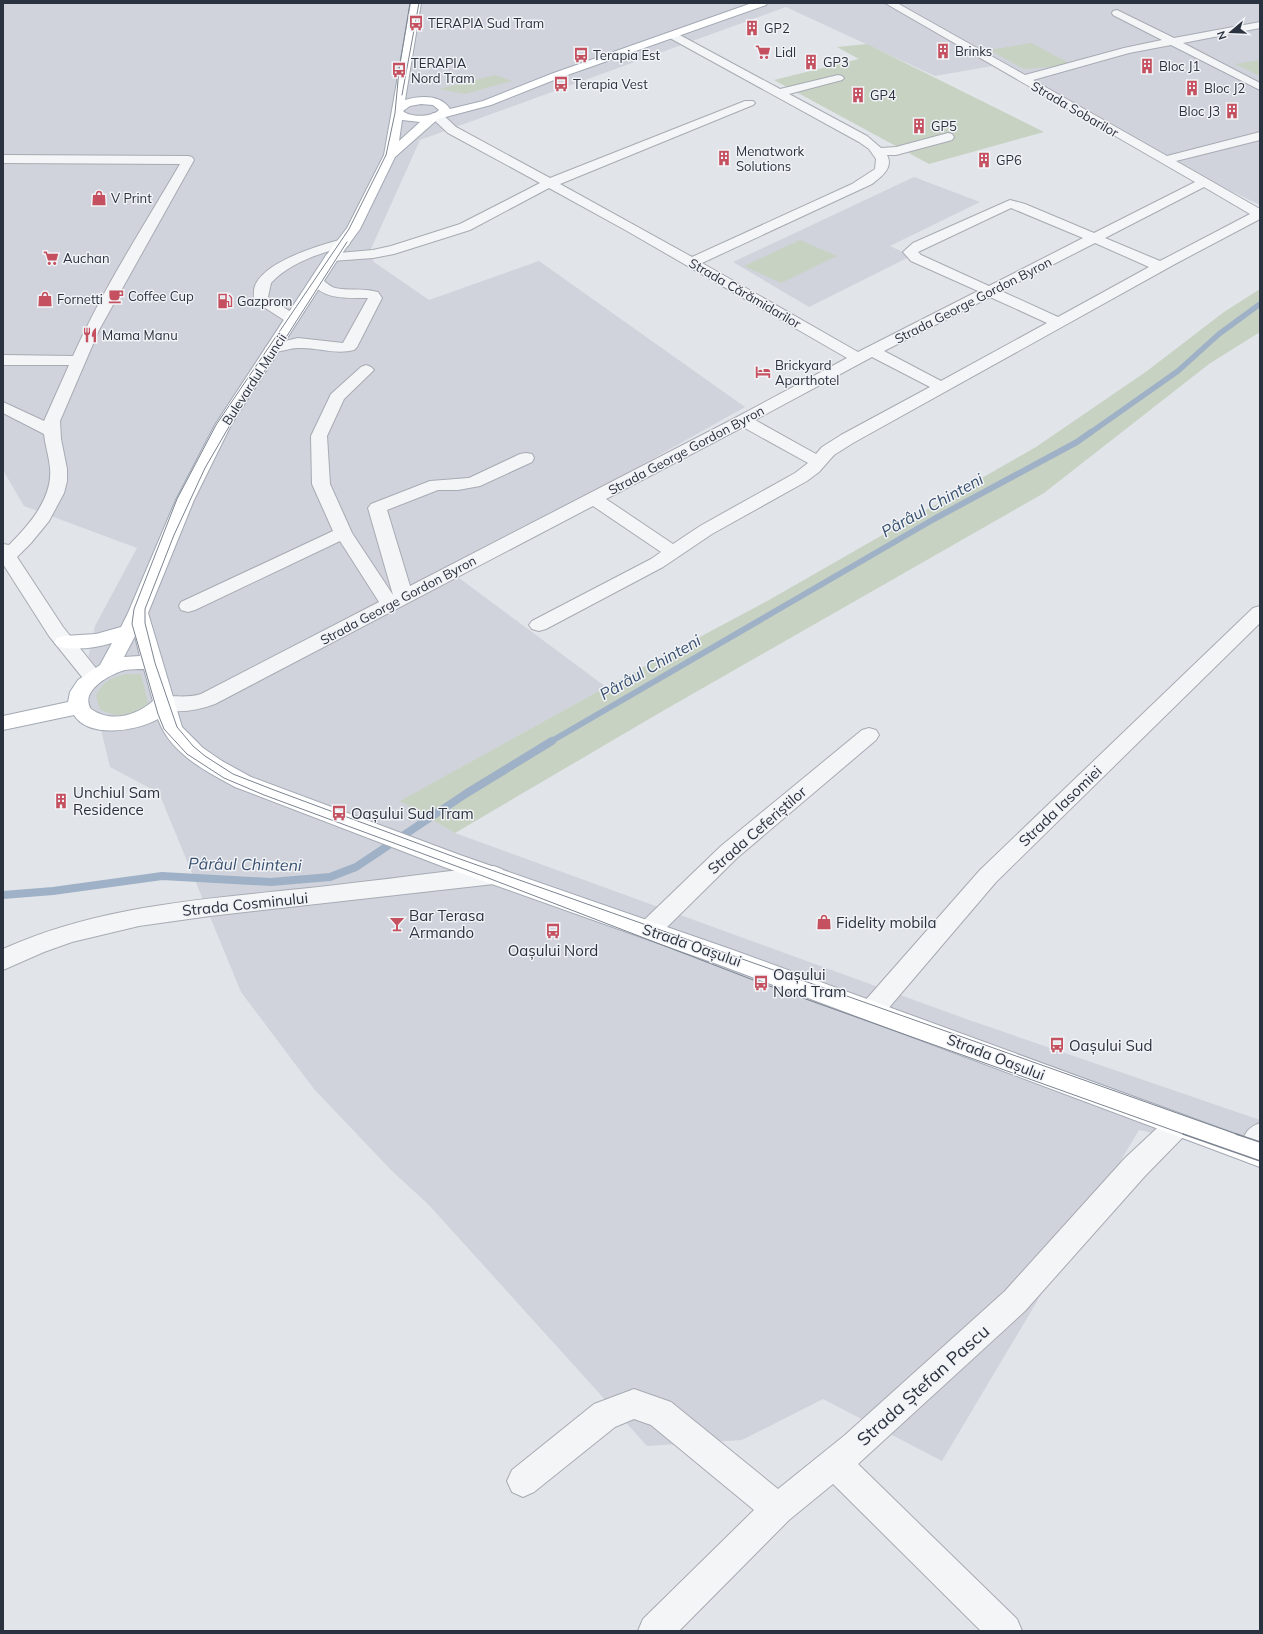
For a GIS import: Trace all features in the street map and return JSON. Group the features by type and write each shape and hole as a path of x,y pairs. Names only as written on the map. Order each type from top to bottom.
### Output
{"main road":[{"name":"Bulevardul Muncii","path":"101,673 138,613 179,514 223,425 332,258 353,229 390,155 416,3"},
{"path":"509,93 436,102 409,102 398,110 401,116 412,119 457,112 487,103 509,93 762,3"},
{"path":"403,79 414,89 444,106 445,110 437,116"},
{"name":"Bulevardul Muncii","path":"390,155 415,132 437,116"},
{"path":"138,613 151,663 164,703 148,716 128,723 116,724 93,720 85,715 79,707 79,697 81,691 101,673 131,663 151,663"},
{"path":"64,642 87,643 105,640 128,631"},
{"name":"Strada Oașului","path":"164,703 172,729 178,737 189,748 221,771 243,782 452,861 872,1010 1178,1125 1257,1147"},
{"path":"3,723 79,707"},
{"name":"Strada Oașului","path":"116,724 147,729 178,737"}],"street":[{"name":"Strada Sobarilor","path":"890,3 1260,214"},
{"path":"1117,13 1260,87"},
{"path":"1024,80 1128,50 1260,25"},
{"path":"672,35 863,139 879,152 883,163 881,170 872,179 692,262"},
{"path":"778,93 838,78"},
{"path":"332,258 373,254 394,250 465,227 550,183 750,103"},
{"name":"Strada Cărămidarilor","path":"437,116 452,130 692,262 865,354 942,387"},
{"path":"1166,160 1260,136"},
{"path":"879,152 896,152 948,138"},
{"path":"3,159 188,160 113,291 78,361 52,421 51,431 59,468 59,478 54,495 36,527 24,542 5,553 64,642 101,673"},
{"name":"Strada George Gordon Byron","path":"164,703 185,705 196,704 208,699 744,420 865,354 1096,239 1205,182"},
{"path":"1058,322 916,258 910,252 918,246 1010,204 1160,266"},
{"path":"539,624 657,563 672,551 706,530 801,477 834,447 1160,266 1260,214"},
{"path":"292,319 261,299 261,293 265,281 280,269 298,259 343,243"},
{"path":"273,348 298,343 342,348 349,347 375,298 368,294 327,291 319,286 317,281"},
{"path":"3,360 78,361"},
{"path":"366,370 336,396 319,436 321,484 343,533 397,601"},
{"path":"3,406 51,431"},
{"path":"744,420 818,462"},
{"path":"397,601 377,508 436,485 458,485 474,482 526,458"},
{"path":"594,498 672,551"},
{"path":"188,606 343,533"},
{"name":"Strada Iasomiei","path":"872,1010 988,876 1260,612"},
{"name":"Strada Ceferiștilor","path":"648,930 729,852 869,735"},
{"name":"Strada Cosminului","path":"3,960 39,943 66,933 139,917 207,907 494,875"},
{"name":"Strada Ștefan Pascu","path":"655,1631 778,1509 856,1446 1015,1301 1135,1167 1178,1125"},
{"path":"523,1481 605,1415 634,1404 660,1413 778,1509"},
{"path":"834,1463 1005,1631"}],"shaded area":[{"path":"3,3 1260,3 1260,205 1156,155 998,65 935,76 786,7 420,140 370,251 374,262 429,300 539,261 745,407 451,572 606,687 401,801 455,833 969,1020 1260,1120 1260,1157 1139,1130 942,1461 823,1399 742,1440 647,1446 428,1204 392,1171 314,1089 241,992 159,793 110,767 98,717 81,691 95,626 137,548 24,506 3,470"},
{"path":"914,177 980,202 890,246 911,256 809,307 733,262"}],"green space":[{"path":"1031,43 1073,65 1024,69 990,50"},
{"path":"867,44 1044,132 929,164 774,80 859,59 837,47"},
{"path":"1260,60 1260,76 1235,64"},
{"path":"495,75 512,81 465,94 439,89"},
{"path":"800,240 837,256 781,283 744,266"},
{"path":"1260,289 1260,332 1209,364 1044,493 661,712 455,833 400,801 606,687 769,600 1036,447 1147,371 1224,312"},
{"path":"141,674 148,703 137,711 125,715 113,715 100,709 96,696 102,686 117,676"}],"waterway":[{"name":"Pârâul Chinteni","path":"1090,433 1178,371 1219,334 1260,304"},
{"name":"Pârâul Chinteni","path":"550,742 934,519 1077,442 1091,432"},
{"name":"Pârâul Chinteni","path":"3,895 53,891 162,876 271,882 330,877 356,867 467,793 552,741"}],"tram line":[{"path":"410,3 399,70 395,113 386,155 349,229 216,425 177,499 134,609 132,624 158,714 164,729 187,754 224,778 264,795 483,876 761,983 1186,1135"},
{"path":"402,95 419,3"},
{"path":"347,242 230,425 205,468 174,535 145,609 145,623 155,663 177,727 193,746 205,756 233,774 274,790 460,859 1239,1135"},
{"path":"1183,1134 1260,1161"},
{"path":"1239,1135 1260,1142"}],"place":[{"name":"TERAPIA Sud Tram","path":"416,23"},
{"name":"GP2","path":"752,28"},
{"name":"Brinks","path":"943,51"},
{"name":"Lidl","path":"763,52"},
{"name":"Terapia Est","path":"581,55"},
{"name":"GP3","path":"811,62"},
{"name":"Bloc J1","path":"1147,66"},
{"name":"TERAPIA Nord Tram","path":"399,70"},
{"name":"Terapia Vest","path":"561,84"},
{"name":"Bloc J2","path":"1192,88"},
{"name":"GP4","path":"858,95"},
{"name":"Bloc J3","path":"1232,111"},
{"name":"GP5","path":"919,126"},
{"name":"Menatwork Solutions","path":"724,158"},
{"name":"GP6","path":"984,160"},
{"name":"V Print","path":"99,198"},
{"name":"Auchan","path":"51,258"},
{"name":"Coffee Cup","path":"116,296"},
{"name":"Fornetti","path":"45,299"},
{"name":"Gazprom","path":"225,301"},
{"name":"Mama Manu","path":"90,335"},
{"name":"Brickyard Aparthotel","path":"763,372"},
{"name":"Unchiul Sam Residence","path":"61,801"},
{"name":"Oașului Sud Tram","path":"339,813"},
{"name":"Fidelity mobila","path":"824,922"},
{"name":"Bar Terasa Armando","path":"397,924"},
{"name":"Oașului Nord","path":"553,931"},
{"name":"Oașului Nord Tram","path":"761,983"},
{"name":"Oașului Sud","path":"1057,1045"}]}
